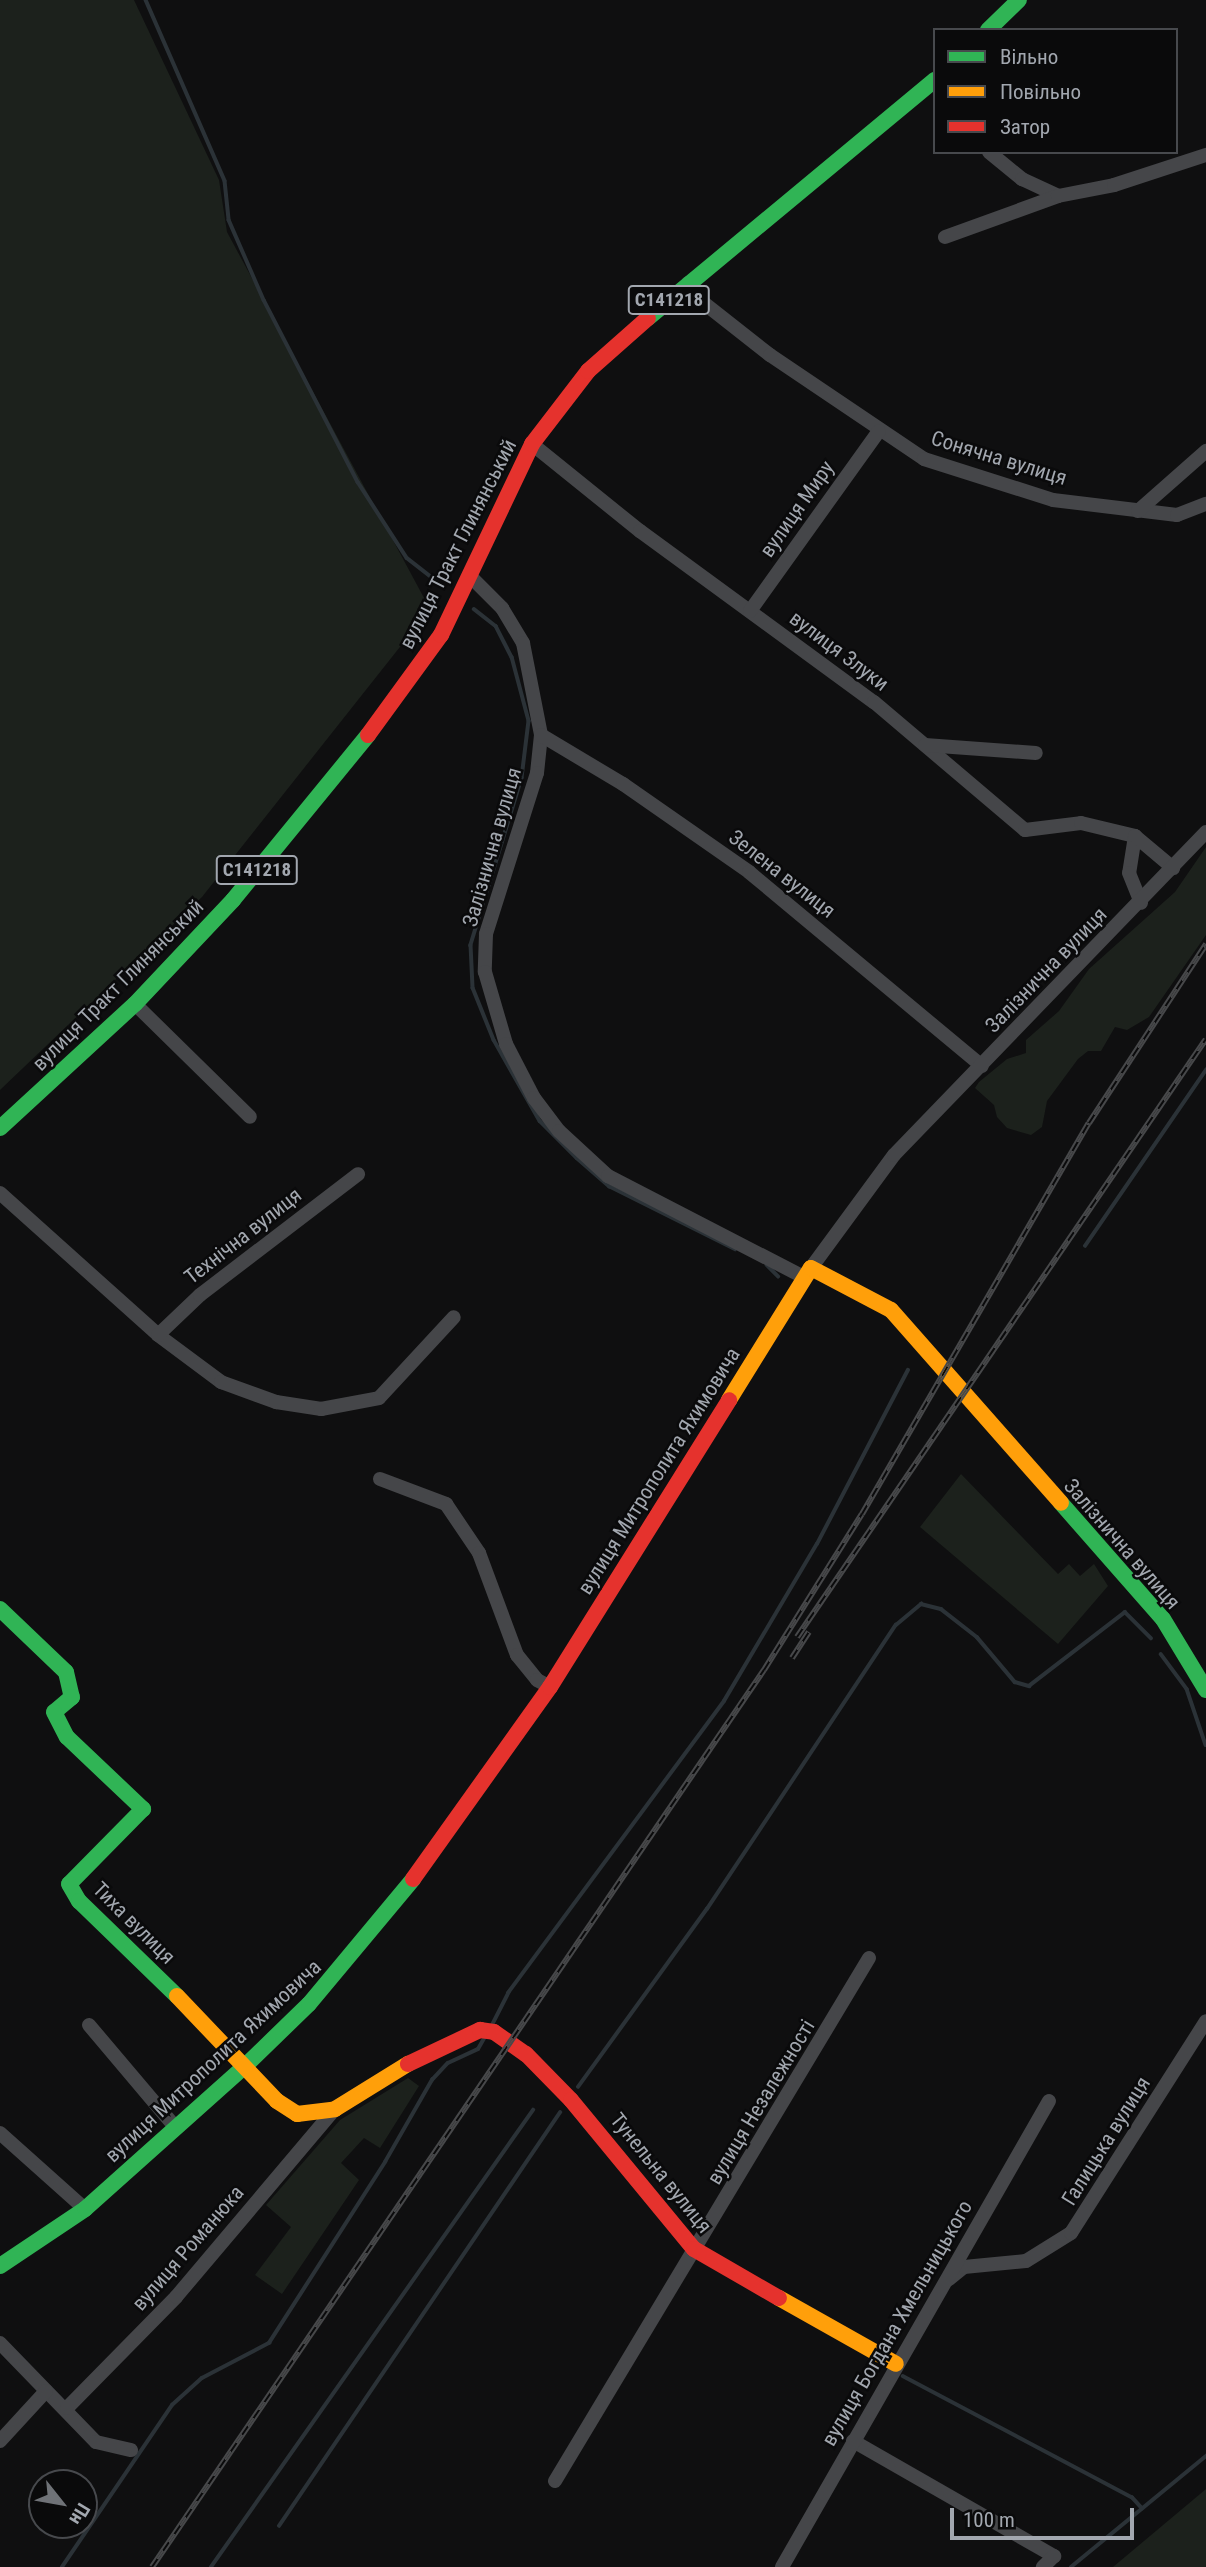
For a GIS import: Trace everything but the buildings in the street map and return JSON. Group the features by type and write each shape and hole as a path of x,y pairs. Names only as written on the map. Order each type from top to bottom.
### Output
{"street":[{"path":"990,28 1019,0"},
{"name":"вулиця Тракт Глинянський","path":"0,1128 135,1003 233,900 404,690 441,635 532,444 588,371 688,283 932,88"},
{"path":"991,154 1022,179 1058,196"},
{"path":"945,237 1058,196 1114,185 1206,155"},
{"name":"Сонячна вулиця","path":"688,283 700,300 770,355 923,459 1053,500 1138,511"},
{"name":"вулиця Миру","path":"750,611 879,430"},
{"name":"вулиця Злуки","path":"532,444 925,745 1024,830 1081,823 1135,835 1173,868"},
{"path":"1138,511 1206,451"},
{"path":"1138,511 1177,515 1206,504"},
{"name":"Залізнична вулиця","path":"470,575 502,608 523,643 541,735 537,773 486,934 485,972 506,1044 534,1098 559,1131 608,1176 891,1310 1163,1619 1206,1690"},
{"name":"Зелена вулиця","path":"541,735 623,784 749,872 982,1066"},
{"path":"925,745 1036,752"},
{"name":"Залізнична вулиця","path":"807,1272 894,1155 1141,903 1206,832"},
{"path":"1135,835 1129,873 1141,903"},
{"path":"135,1003 250,1117"},
{"name":"Технічна вулиця","path":"158,1335 200,1295 358,1174"},
{"path":"0,1193 158,1335 221,1382 276,1402 321,1409 366,1403 392,1390 454,1317"},
{"name":"вулиця Митрополита Яхимовича","path":"0,2266 85,2209 245,2066 309,2004 394,1906 550,1686 668,1502 807,1272"},
{"path":"380,1479 446,1504 480,1553 517,1656 537,1680 550,1686"},
{"name":"Тиха вулиця","path":"0,1609 66,1672 72,1697 54,1712 68,1737 143,1809 69,1884 79,1901 245,2066"},
{"name":"вулиця Незалежності","path":"555,2482 694,2249 714,2224 869,1958"},
{"name":"Галицька вулиця","path":"942,2284 964,2267 1026,2261 1071,2233 1206,2021"},
{"path":"89,2025 176,2128"},
{"name":"вулиця Романюка","path":"67,2408 176,2297 335,2109 397,2069 487,2031"},
{"name":"Тунельна вулиця","path":"487,2031 520,2050 611,2144 694,2249 896,2364"},
{"name":"вулиця Романюка","path":"245,2066 285,2108 297,2114 335,2109"},
{"name":"вулиця Богдана Хмельницького","path":"782,2567 1049,2101"},
{"path":"0,2133 85,2209"},
{"path":"0,2343 46,2391 67,2408 96,2442 131,2450"},
{"path":"0,2441 46,2391"},
{"path":"853,2441 1054,2556 1043,2567"}],"shaded area":[{"path":"0,0 134,0 219,180 227,232 430,609 202,897 0,1090"},
{"path":"1206,847 1206,935 1149,1017 1127,1030 1115,1027 1101,1051 1088,1051 1078,1059 1047,1101 1042,1127 1031,1135 1007,1128 997,1117 994,1105 975,1088 979,1082 1007,1059 1026,1053 1026,1040 1059,1011 1089,969 1175,892"},
{"path":"961,1474 1058,1574 1069,1564 1080,1576 1094,1564 1108,1586 1058,1644 920,1527"},
{"path":"408,2078 419,2086 380,2148 364,2138 341,2163 359,2180 282,2294 255,2275 291,2227 266,2205 340,2120"},
{"path":"1206,2489 1206,2567 1113,2567"}],"waterway":[{"path":"146,0 225,181 229,220 264,300 358,482 407,558 443,586"},
{"path":"474,609 496,626 512,657 529,721 522,778 471,945 473,988 494,1040 540,1121 609,1186 735,1249"},
{"path":"1085,1246 1206,1070"},
{"path":"767,1265 778,1276"},
{"path":"492,2025 508,1993 724,1701 817,1544 908,1370"},
{"path":"578,2087 707,1909 896,1625 921,1604 941,1609 977,1637 1015,1682 1029,1686 1125,1612 1151,1638"},
{"path":"1161,1654 1187,1689 1206,1745"},
{"path":"62,2567 172,2405 202,2378 269,2343 385,2162 432,2080 448,2063 478,2049 485,2037"},
{"path":"211,2567 533,2110"},
{"path":"279,2526 560,2113"},
{"path":"903,2376 1132,2497 1142,2508"},
{"path":"1071,2567 1206,2456"}],"railway":[{"path":"152,2567 764,1670 862,1514 1089,1123 1206,944"},
{"path":"797,1637 1206,1039"},
{"path":"792,1658 809,1632"}],"traffic: fast":[{"path":"990,28 1019,0"},
{"path":"648,318 933,82"},
{"path":"0,1128 135,1004 233,900 368,735"},
{"path":"1061,1503 1163,1619 1206,1690"},
{"path":"0,1609 66,1672 72,1697 54,1712 67,1737 143,1809 69,1884 79,1901 177,1996"},
{"path":"0,2266 85,2209 245,2066 309,2004 413,1879"}],"traffic: slow":[{"path":"729,1400 811,1268 891,1310 1061,1503"},
{"path":"177,1996 277,2101 297,2114 335,2109 408,2064"},
{"path":"779,2298 896,2364"}],"traffic: jam":[{"path":"368,735 441,635 532,444 588,371 648,318"},
{"path":"413,1879 550,1687 729,1400"},
{"path":"408,2064 480,2030 494,2032 526,2054 571,2100 694,2249 779,2298"}]}
